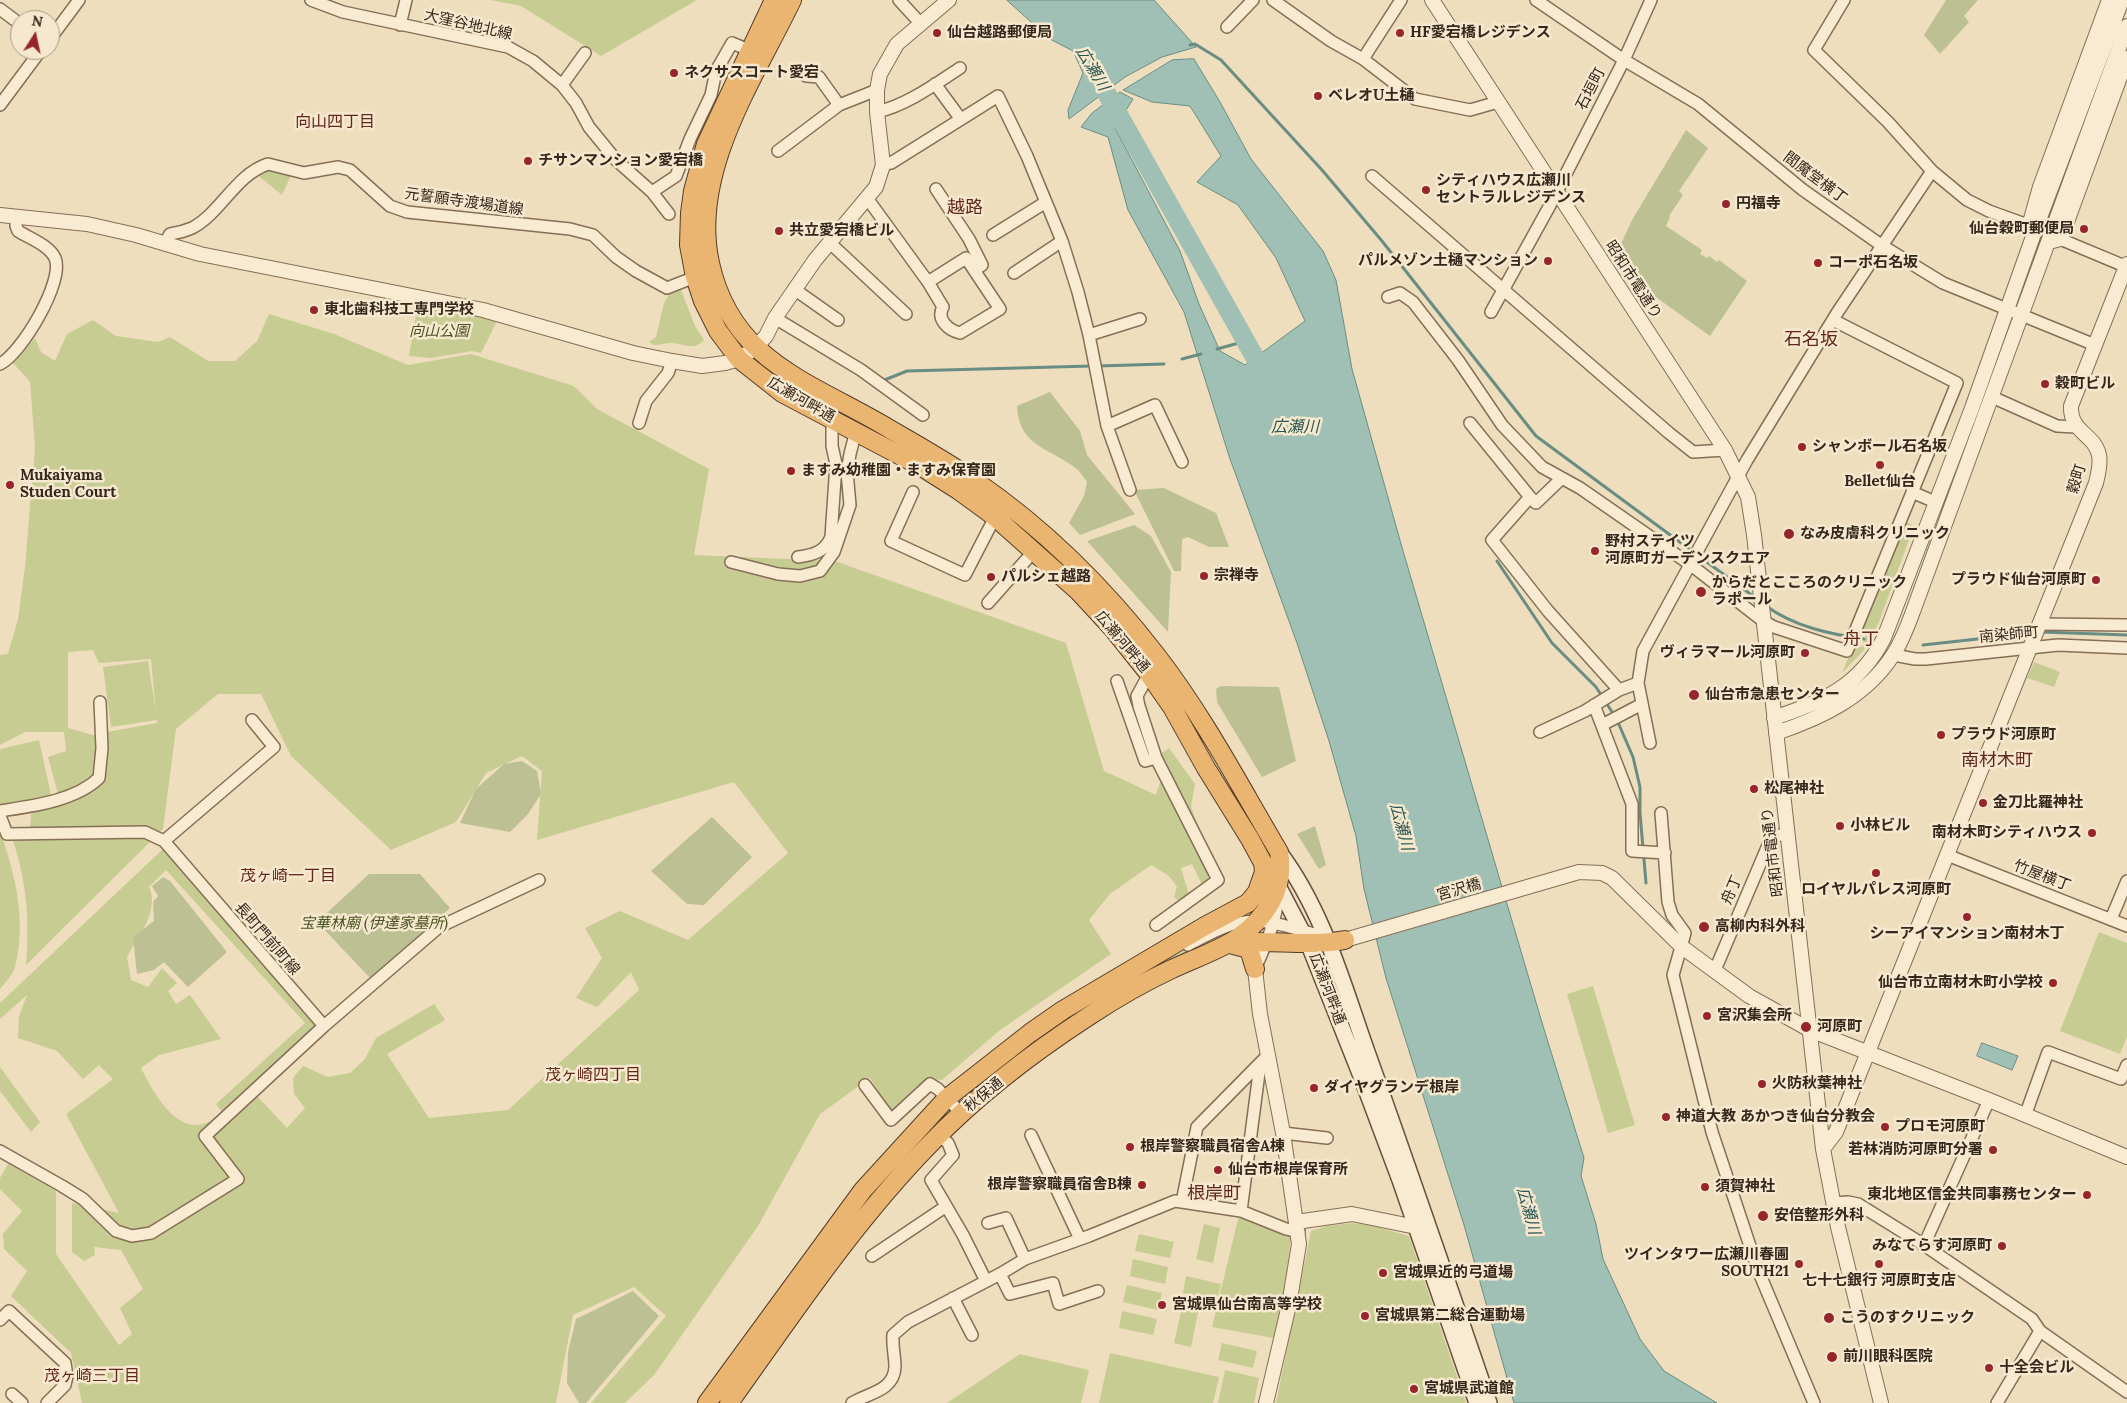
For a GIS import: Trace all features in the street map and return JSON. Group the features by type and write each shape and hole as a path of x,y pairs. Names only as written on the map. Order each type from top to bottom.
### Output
{"highway":[{"path":"770,27 774,0"},
{"path":"770,27 792,0"},
{"name":"広瀬河畔通","path":"770,27 749,50 717,117 698,167 690,213 689,245 695,277 703,301 718,331 738,359 782,393 920,466 995,517 1078,591 1149,674 1172,707 1263,863"},
{"name":"広瀬河畔通","path":"770,27 729,130 714,173 707,205 706,231 710,262 715,280 731,316 755,348 788,374 886,426 976,482 1046,538 1078,567 1109,599 1158,657 1212,737 1279,852"},
{"name":"秋保通","path":"728,1403 834,1257 879,1201 939,1135 962,1113 1040,1050 1106,1005 1164,973 1221,935 1266,922 1278,883 1281,864 1279,852"},
{"name":"秋保通","path":"707,1403 863,1190 947,1098 1030,1033 1063,1010 1205,926 1248,903 1262,882 1263,863"},
{"path":"1221,935 1267,942 1306,937 1337,940"},
{"path":"1221,935 1249,950 1255,969"}],"main road":[{"name":"広瀬河畔通","path":"1279,852 1291,867 1308,898 1337,940 1396,1132 1489,1403"},
{"name":"広瀬河畔通","path":"1263,863 1278,883 1306,937 1400,1180 1477,1403"}],"street":[{"path":"60,25 79,0"},
{"name":"大窪谷地北線","path":"311,0 343,12 508,47 533,61 562,85 576,103 589,127 616,160 652,192 669,214"},
{"path":"400,25 406,0"},
{"path":"899,0 920,24"},
{"path":"0,215 87,224 136,234 200,254 483,310 633,353 672,361 702,366 725,363 738,359 755,348 766,336 794,288 829,242 876,187 883,166 877,112 877,90 880,74 892,52 905,36 949,0"},
{"path":"1227,27 1253,0"},
{"path":"1274,0 1331,41 1363,59 1415,99 1432,104 1470,110 1498,102"},
{"path":"1363,59 1400,0"},
{"name":"昭和市電通り","path":"1432,0 1724,450 1748,498 1754,534 1823,1149 1833,1203 1881,1403"},
{"name":"閻魔堂横丁","path":"1536,0 1624,60 1698,104 1803,190 1881,245 1943,283 2095,345"},
{"name":"石垣町","path":"1491,312 1624,60 1651,0"},
{"path":"1844,0 1814,50 1888,122 1932,171 1967,200 1989,211 2032,227"},
{"path":"1774,718 1816,704 1831,696 1856,676 1878,650 1890,625 2007,310 2022,267 2040,187 2109,0"},
{"path":"2032,227 2122,0"},
{"path":"2054,241 2127,26"},
{"path":"652,192 676,176 690,139 711,95 716,71 729,47 732,43 749,50"},
{"path":"562,85 585,53"},
{"path":"1776,733 1828,713 1848,701 1883,669 1894,654 1915,606 2022,315 2054,241 2127,58"},
{"path":"0,105 34,60"},
{"path":"877,112 887,110 960,68"},
{"path":"806,76 819,77 839,105"},
{"path":"935,84 960,118"},
{"path":"778,151 839,105 877,90"},
{"path":"883,166 891,163 960,118 998,96 1027,156 1062,241 1089,335 1107,426 1130,490"},
{"name":"元誓願寺渡場道線","path":"165,243 170,234 192,228 208,216 234,190 244,176 268,164 304,173 338,167 350,170 390,206 407,212 570,229 593,235 616,257 636,271 667,288 695,277"},
{"path":"1650,743 1638,683 1643,651 1738,476 1833,320 1881,245 1932,171"},
{"path":"1372,176 1598,372 1694,452 1724,450"},
{"path":"936,189 969,239 982,265 974,270"},
{"path":"867,198 928,282 943,307 940,317 951,331 960,333 1000,309 966,258 928,282"},
{"path":"993,235 1046,202"},
{"path":"0,364 6,361 29,334 49,294 56,270 56,260 52,253 18,231 16,226 17,216"},
{"path":"1014,273 1062,241"},
{"path":"1992,397 2057,426 2076,427 2072,417 2071,406 2127,266 2054,241"},
{"path":"829,242 906,314"},
{"path":"794,288 838,320"},
{"path":"1388,297 1400,293 1414,302 1458,360 1502,424 1542,468 1580,488 1692,562 1763,616 1774,627 1847,651 1957,383 1833,320"},
{"path":"775,318 861,370 923,416"},
{"path":"1089,335 1140,319"},
{"path":"639,423 646,401 668,373 672,361"},
{"path":"1107,426 1155,405 1182,462"},
{"path":"798,557 818,552 827,546 831,537 836,464 832,446 832,419"},
{"path":"1470,424 1536,503 1561,479"},
{"name":"穀町","path":"1823,1149 1836,1132 1866,1053 2096,483 2099,460 2097,449 2076,427"},
{"path":"731,562 778,574 800,576 820,571 834,552 850,506 847,472 856,431"},
{"path":"913,492 891,541 965,575 995,517"},
{"path":"1912,492 1935,502"},
{"path":"1530,497 1492,540 1616,692"},
{"path":"988,603 1034,550"},
{"path":"2038,626 2127,625"},
{"name":"南染師町","path":"1894,654 1915,659 1926,659 2058,645 2127,648"},
{"path":"1149,674 1137,696 1156,758 1218,880 1156,925"},
{"path":"1117,681 1145,761 1156,758"},
{"path":"1540,732 1597,704 1616,692 1638,683"},
{"path":"0,811 30,806 77,793 90,786 99,778 102,733 100,702"},
{"path":"1597,704 1602,725 1632,804 1632,851 1660,853"},
{"path":"1602,725 1642,704"},
{"path":"164,842 274,747 252,720"},
{"path":"1661,813 1660,853 1668,902 1672,915 1685,933 1673,975 1695,1057 1712,1132 1758,1270 1814,1403"},
{"name":"長町門前町線","path":"0,816 7,834 145,832 164,842 324,1026"},
{"name":"舟丁","path":"1715,970 1769,843 1774,836 1788,834"},
{"name":"竹屋横丁","path":"1947,856 2127,926"},
{"name":"宮沢橋","path":"1337,940 1579,872 1602,873 1612,878 1682,947"},
{"path":"1,1154 62,1186 82,1199 116,1230 132,1236 151,1233 238,1179 205,1136 324,1026 440,927 539,880"},
{"path":"2111,919 2127,881"},
{"path":"1266,1403 1289,1305 1300,1244 1283,1133 1264,1060 1254,976 1255,969 1267,942 1266,922 1306,937"},
{"path":"1158,954 1173,952 1221,935"},
{"path":"1682,947 1749,996 1810,1030 1989,1100 2127,1157"},
{"path":"2025,1116 2048,1052 2121,1079 2127,1065"},
{"path":"1182,1202 1197,1127 1264,1060"},
{"path":"1241,1211 1264,1060"},
{"path":"865,1084 891,1120 930,1084 962,1113"},
{"path":"1924,1245 1989,1100"},
{"path":"1283,1133 1327,1138"},
{"path":"939,1135 948,1143 953,1155 931,1180 963,1235 986,1281"},
{"path":"1031,1135 1080,1239"},
{"path":"852,1403 880,1391 890,1383 894,1375 895,1366 892,1347 895,1332 908,1322 1025,1259 1175,1201 1241,1211 1286,1229 1352,1214 1416,1227"},
{"path":"1833,1203 1848,1202 1858,1204 1924,1245 2032,1319 2040,1331 2127,1392"},
{"path":"872,1256 945,1207"},
{"path":"988,1223 1006,1218 1025,1259"},
{"path":"1000,1274 1010,1294 1053,1283 1059,1304 1098,1291"},
{"path":"953,1298 972,1335"},
{"path":"0,1320 9,1311 65,1363 67,1376 65,1385 47,1403"},
{"path":"1997,1403 2040,1331"},
{"path":"12,1394 22,1403"}],"green space":[{"path":"491,0 697,0 601,56 521,6"},
{"path":"1946,0 1978,0 1964,16 1969,22 1940,54 1924,35"},
{"path":"1686,130 1708,148 1679,191 1683,195 1669,216 1666,226 1702,250 1700,254 1707,258 1709,256 1717,262 1719,260 1747,281 1710,336 1635,282 1616,255 1632,220"},
{"path":"262,170 271,170 291,175 282,195 256,174"},
{"path":"681,290 695,326 704,340 696,346 671,343 654,345 649,342 656,337 664,303 670,293"},
{"name":"向山公園","path":"418,303 497,321 481,353 472,351 431,358 409,356"},
{"path":"269,314 334,334 408,365 471,354 574,386 597,409 709,469 694,555 835,561 1066,643 1104,771 1156,795 1162,776 1157,757 1169,748 1195,784 1191,807 1212,861 1205,891 1192,864 1181,868 1189,895 1179,901 1174,897 1177,887 1169,876 1151,865 1110,894 1089,920 1111,954 1000,1030 942,1080 930,1079 897,1111 891,1111 870,1078 820,1114 758,1226 654,1375 625,1403 591,1403 666,1316 634,1287 573,1315 556,1403 82,1403 71,1353 11,1296 27,1271 4,1249 3,1234 22,1211 0,1189 0,1178 8,1164 56,1191 56,1254 119,1345 132,1334 120,1308 143,1289 121,1250 94,1247 95,1255 84,1261 72,1252 72,1203 119,1213 66,1114 113,1079 99,1065 83,1079 57,1051 18,1038 19,1016 27,995 0,1019 0,1003 164,848 318,1026 223,1113 216,1104 305,1023 166,870 149,887 152,896 150,914 127,957 131,980 148,987 162,968 177,983 168,991 176,1004 190,995 221,1039 159,1055 141,1068 157,1097 173,1115 182,1121 192,1125 202,1124 223,1116 258,1097 287,1128 305,1108 294,1094 293,1078 303,1066 328,1077 350,1073 365,1059 376,1038 434,1004 445,1020 387,1054 429,1118 508,1110 639,990 631,972 597,1007 576,998 602,958 585,928 620,911 688,940 788,853 734,782 537,840 542,771 522,756 486,773 456,822 391,850 291,756 261,694 218,694 176,729 163,829 26,965 26,896 20,865 10,831 30,828 31,814 83,794 101,782 107,765 107,732 157,723 157,720 111,727 103,667 148,661 156,712 151,659 99,663 93,650 68,652 68,728 100,737 97,775 85,784 58,794 48,757 66,751 64,732 25,732 0,745 0,655 8,654 18,619 25,567 35,447 30,382 13,363 35,338 41,352 55,361 67,334 93,320 116,336 158,342 170,337 208,361 235,361 257,341"},
{"path":"1050,392 1080,431 1087,455 1135,514 1080,535 1069,523 1084,496 1087,482 1078,470 1030,439 1019,420 1017,406"},
{"path":"1164,488 1216,513 1229,547 1209,547 1188,537 1182,539 1181,571 1174,571 1134,490"},
{"path":"1906,522 1914,526 1879,622 1864,650 1842,673 1853,646 1862,647 1866,634 1859,632"},
{"path":"1134,525 1151,536 1171,572 1168,632 1087,541"},
{"path":"2034,662 2060,672 2054,687 2027,678"},
{"path":"1221,686 1279,687 1296,761 1262,777 1217,702 1216,689"},
{"path":"39,740 51,795 0,806 0,749"},
{"path":"522,761 537,771 541,794 528,814 510,832 460,823 476,789 504,764"},
{"path":"712,817 752,857 704,905 687,904 651,871"},
{"path":"1315,826 1326,865 1319,869 1297,834"},
{"path":"0,831 15,880 20,933 15,967 0,989"},
{"name":"宝華林廟 (伊達家墓所)","path":"369,874 420,874 450,908 372,980 317,922"},
{"path":"163,877 170,881 227,952 188,987 164,962 154,970 137,974 133,937 154,921 153,902 158,896 152,886"},
{"path":"2099,932 2127,943 2127,1037 2120,1054 2060,1031"},
{"path":"1212,937 1213,939 1155,968 963,1099 975,1087 1022,1050 1100,997"},
{"path":"1593,986 1635,1125 1608,1133 1567,994"},
{"path":"0,1067 40,1122 31,1132 0,1091"},
{"path":"945,1115 948,1116 812,1275 720,1403 718,1403 853,1217 913,1148"},
{"path":"1239,1215 1244,1215 1291,1236 1286,1281 1274,1338 1212,1327"},
{"name":"宮城県第二総合運動場","path":"1353,1223 1370,1225 1409,1236 1466,1403 1276,1403 1311,1231 1327,1226"},
{"path":"1204,1224 1220,1228 1213,1263 1196,1259"},
{"path":"1139,1234 1174,1242 1170,1258 1135,1251"},
{"path":"1133,1259 1168,1267 1165,1284 1130,1276"},
{"path":"1186,1276 1221,1284 1217,1301 1183,1293"},
{"path":"1127,1285 1162,1293 1158,1310 1123,1302"},
{"path":"633,1291 659,1316 586,1403 579,1403 567,1383 568,1352 576,1319"},
{"path":"1182,1308 1198,1312 1191,1347 1174,1343"},
{"path":"1122,1311 1157,1319 1153,1335 1119,1328"},
{"path":"1222,1343 1257,1351 1253,1368 1218,1360"},
{"path":"1110,1353 1219,1377 1213,1403 1099,1403"},
{"path":"1020,1354 1089,1370 1081,1403 947,1403"},
{"path":"1225,1370 1259,1378 1254,1403 1218,1403"}],"water":[{"name":"広瀬川","path":"1007,0 1154,0 1196,47 1162,57 1125,77 1069,119 1068,110 1083,73 1073,51 1050,39"},
{"name":"広瀬川","path":"1194,59 1251,159 1323,251 1336,280 1352,369 1403,551 1543,1026 1584,1158 1581,1176 1596,1224 1603,1259 1640,1339 1664,1371 1717,1403 1514,1403 1464,1225 1386,978 1364,889 1356,836 1329,741 1297,643 1229,456 1184,312 1128,210 1108,137 1081,127 1092,113 1120,92 1133,99 1115,128 1180,251 1199,304 1220,351 1245,365 1305,321 1276,258 1238,205 1197,182 1221,156 1190,106 1152,102 1123,90 1172,60"},
{"path":"1982,1043 2018,1056 2012,1070 1977,1056"}],"waterway":[{"path":"1190,45 1195,44 1221,60 1322,170 1382,241 1536,436 1757,599"},
{"name":"広瀬川","path":"1093,69 1267,379"},
{"path":"1217,349 1246,341"},
{"path":"1182,359 1201,354"},
{"path":"1098,366 1164,364"},
{"path":"882,381 907,371 1092,366"},
{"path":"1497,561 1552,643 1596,687 1614,715"},
{"path":"1766,606 1801,624 1838,635 1864,639"},
{"path":"2041,632 2127,635"},
{"path":"1923,645 2032,633"},
{"path":"1617,720 1633,757 1640,787 1640,813 1646,883"}],"place":[{"name":"仙台越路郵便局","path":"937,33"},
{"name":"HF愛宕橋レジデンス","path":"1400,33"},
{"name":"ネクサスコート愛宕","path":"674,73"},
{"name":"ベレオU土樋","path":"1318,96"},
{"name":"チサンマンション愛宕橋","path":"528,161"},
{"name":"シティハウス広瀬川 セントラルレジデンス","path":"1426,190"},
{"name":"円福寺","path":"1726,204"},
{"name":"仙台穀町郵便局","path":"2084,229"},
{"name":"共立愛宕橋ビル","path":"779,231"},
{"name":"パルメゾン土樋マンション","path":"1548,261"},
{"name":"コーポ石名坂","path":"1818,263"},
{"name":"東北歯科技工専門学校","path":"314,310"},
{"name":"穀町ビル","path":"2045,384"},
{"name":"シャンボール石名坂","path":"1802,447"},
{"name":"Bellet仙台","path":"1880,465"},
{"name":"ますみ幼稚園・ますみ保育園","path":"791,471"},
{"name":"Mukaiyama Studen Court","path":"10,485"},
{"name":"なみ皮膚科クリニック","path":"1789,534"},
{"name":"野村ステイツ 河原町ガーデンスクエア","path":"1595,551"},
{"name":"宗禅寺","path":"1204,576"},
{"name":"パルシェ越路","path":"991,577"},
{"name":"プラウド仙台河原町","path":"2096,580"},
{"name":"からだとこころのクリニック ラポール","path":"1701,592"},
{"name":"ヴィラマール河原町","path":"1805,653"},
{"name":"仙台市急患センター","path":"1694,695"},
{"name":"プラウド河原町","path":"1941,735"},
{"name":"松尾神社","path":"1754,789"},
{"name":"金刀比羅神社","path":"1983,803"},
{"name":"小林ビル","path":"1840,826"},
{"name":"南材木町シティハウス","path":"2092,833"},
{"name":"ロイヤルパレス河原町","path":"1876,873"},
{"name":"シーアイマンション南材木丁","path":"1967,917"},
{"name":"高柳内科外科","path":"1704,927"},
{"name":"仙台市立南材木町小学校","path":"2053,983"},
{"name":"宮沢集会所","path":"1707,1016"},
{"name":"河原町","path":"1806,1027"},
{"name":"火防秋葉神社","path":"1762,1084"},
{"name":"ダイヤグランデ根岸","path":"1314,1088"},
{"name":"神道大教 あかつき仙台分教会","path":"1666,1117"},
{"name":"プロモ河原町","path":"1885,1127"},
{"name":"根岸警察職員宿舎A棟","path":"1130,1147"},
{"name":"若林消防河原町分署","path":"1993,1150"},
{"name":"仙台市根岸保育所","path":"1218,1170"},
{"name":"根岸警察職員宿舎B棟","path":"1142,1185"},
{"name":"須賀神社","path":"1705,1187"},
{"name":"東北地区信金共同事務センター","path":"2087,1195"},
{"name":"安倍整形外科","path":"1763,1216"},
{"name":"みなてらす河原町","path":"2002,1246"},
{"name":"ツインタワー広瀬川春圃 SOUTH21","path":"1799,1264"},
{"name":"七十七銀行 河原町支店","path":"1879,1264"},
{"name":"宮城県近的弓道場","path":"1383,1273"},
{"name":"宮城県仙台南高等学校","path":"1162,1305"},
{"name":"宮城県第二総合運動場","path":"1365,1316"},
{"name":"こうのすクリニック","path":"1829,1318"},
{"name":"前川眼科医院","path":"1832,1357"},
{"name":"十全会ビル","path":"1989,1368"},
{"name":"宮城県武道館","path":"1414,1389"}],"district":[{"name":"向山四丁目","path":"335,122"},
{"name":"越路","path":"965,208"},
{"name":"石名坂","path":"1811,340"},
{"name":"舟丁","path":"1861,640"},
{"name":"南材木町","path":"1997,761"},
{"name":"茂ヶ崎一丁目","path":"288,876"},
{"name":"茂ヶ崎四丁目","path":"593,1075"},
{"name":"根岸町","path":"1214,1194"},
{"name":"茂ヶ崎三丁目","path":"92,1376"}]}
